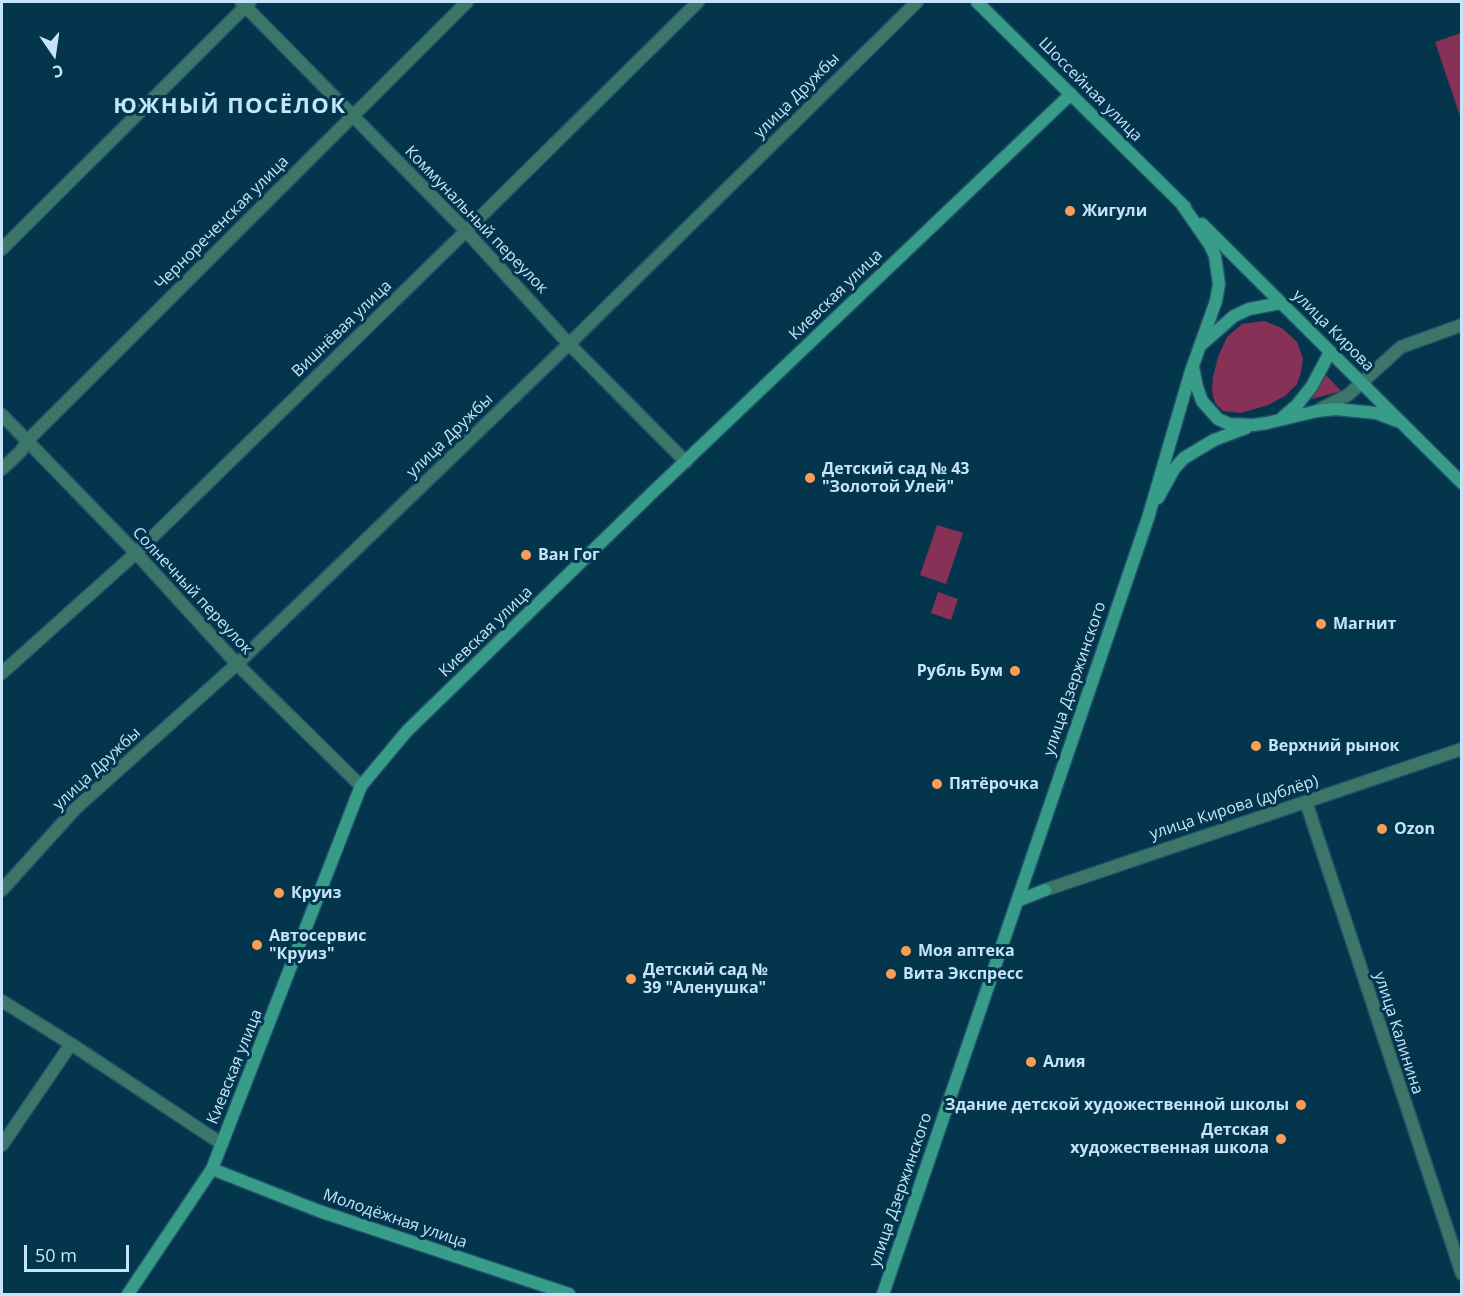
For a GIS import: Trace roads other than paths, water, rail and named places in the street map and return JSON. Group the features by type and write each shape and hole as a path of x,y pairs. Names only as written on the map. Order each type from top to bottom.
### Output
{"main road":[{"name":"Шоссейная улица","path":"978,2 1180,203"},
{"name":"Киевская улица","path":"128,1294 212,1170 361,786 407,731 1071,94"},
{"name":"улица Кирова","path":"1180,203 1461,483"},
{"path":"1148,518 1193,366 1216,301 1219,284 1219,270 1210,244 1180,203"},
{"path":"1200,346 1234,316 1249,309 1281,303"},
{"path":"1279,419 1297,405 1312,386 1330,352"},
{"path":"1193,366 1202,401 1210,412 1229,424 1253,425"},
{"path":"1148,518 1174,470 1184,458 1214,440 1253,425 1336,409 1376,413 1401,423"},
{"name":"улица Дзержинского","path":"883,1294 1148,518"},
{"name":"улица Кирова (дублёр)","path":"1017,901 1045,890"},
{"name":"Молодёжная улица","path":"212,1170 324,1212 569,1294"}],"street":[{"name":"Чернореченская улица","path":"2,469 21,451 27,441 467,2"},
{"name":"Вишнёвая улица","path":"2,673 136,553 698,2"},
{"name":"улица Дружбы","path":"2,890 76,808 237,664 569,344 917,2"},
{"name":"Коммунальный переулок","path":"245,3 352,116 466,231 569,344 686,462"},
{"path":"2,249 245,3"},
{"path":"1317,411 1348,395 1401,347 1461,325"},
{"name":"Солнечный переулок","path":"2,414 136,553 237,664 361,786"},
{"name":"улица Кирова (дублёр)","path":"1045,890 1461,749"},
{"name":"улица Калинина","path":"1305,802 1461,1274"},
{"path":"2,1001 222,1143"},
{"path":"2,1145 71,1044"}],"place":[{"name":"Жигули","path":"1070,211"},
{"name":"Детский сад № 43 \"Золотой Улей\"","path":"810,478"},
{"name":"Ван Гог","path":"526,555"},
{"name":"Магнит","path":"1321,624"},
{"name":"Рубль Бум","path":"1015,671"},
{"name":"Верхний рынок","path":"1256,746"},
{"name":"Пятёрочка","path":"937,784"},
{"name":"Ozon","path":"1382,829"},
{"name":"Круиз","path":"279,893"},
{"name":"Автосервис \"Круиз\"","path":"257,945"},
{"name":"Моя аптека","path":"906,951"},
{"name":"Вита Экспресс","path":"891,974"},
{"name":"Детский сад № 39 \"Аленушка\"","path":"631,979"},
{"name":"Алия","path":"1031,1062"},
{"name":"Здание детской художественной школы","path":"1301,1105"},
{"name":"Детская художественная школа","path":"1281,1139"}],"district":[{"name":"ЮЖНЫЙ ПОСЁЛОК","path":"230,107"}]}
